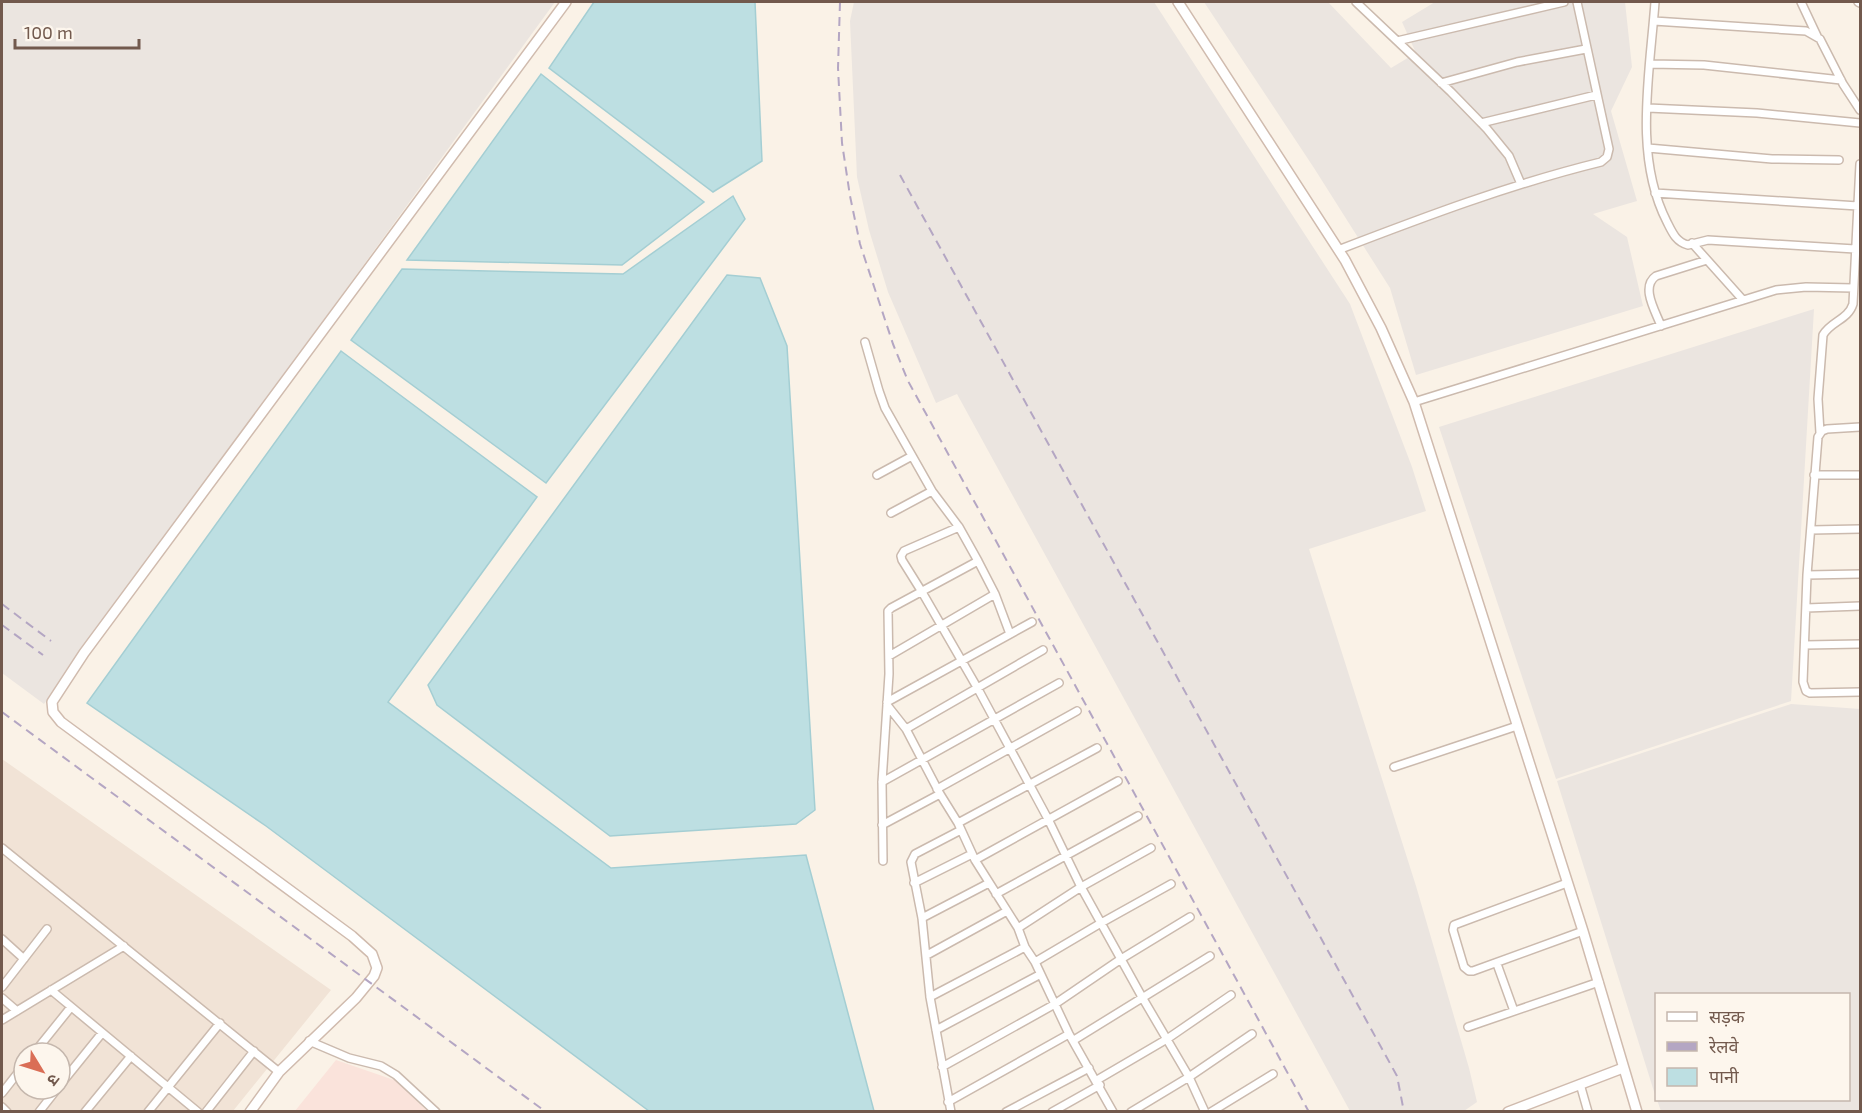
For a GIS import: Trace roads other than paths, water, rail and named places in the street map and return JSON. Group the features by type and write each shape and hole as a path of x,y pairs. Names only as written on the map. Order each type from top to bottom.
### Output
{"street":[{"path":"249,1112 279,1072 356,998 374,976 377,969 372,954 352,936 62,722 53,712 52,702 84,653 566,2"},
{"path":"1178,2 1338,250 1382,328 1414,402 1583,931 1637,1112"},
{"path":"1356,2 1481,123 1509,156 1521,184"},
{"path":"1397,41 1564,2"},
{"path":"1338,250 1521,184 1600,162 1607,157 1609,149 1577,2"},
{"path":"1655,2 1648,108 1649,169 1661,210 1674,236 1685,245 1708,240 1855,249"},
{"path":"1801,2 1841,80 1860,110"},
{"path":"1654,21 1801,30 1817,36"},
{"path":"1441,83 1517,62 1587,49"},
{"path":"1650,63 1704,65 1841,80"},
{"path":"1481,123 1596,95"},
{"path":"1648,108 1757,113 1860,123"},
{"path":"1648,148 1772,159 1839,160"},
{"path":"1820,434 1818,399 1823,335 1828,328 1848,315 1853,304 1860,164"},
{"path":"1655,193 1858,206"},
{"path":"1692,243 1743,300"},
{"path":"1661,326 1648,290 1650,281 1656,276 1707,260"},
{"path":"1414,402 1788,288 1853,288"},
{"path":"865,342 882,400 932,491 959,527 978,561 995,594 1010,634"},
{"path":"1860,427 1827,429 1820,434 1817,440 1807,575 1803,682 1806,691 1815,693 1860,692"},
{"path":"877,475 912,456"},
{"path":"1814,475 1860,475"},
{"path":"891,513 932,491"},
{"path":"959,527 902,553 902,560 978,689 1048,819 1081,887 1189,1077 1205,1112"},
{"path":"1811,530 1860,529"},
{"path":"883,861 882,783 889,656 888,611 978,561"},
{"path":"1807,575 1860,574"},
{"path":"889,656 995,594"},
{"path":"1806,608 1860,606"},
{"path":"887,704 1032,622"},
{"path":"1805,645 1860,644"},
{"path":"906,729 1042,650"},
{"path":"882,783 1059,682"},
{"path":"887,704 906,729 959,826 973,857 1018,928 1025,947 1035,962 1072,1037 1099,1083 1110,1110"},
{"path":"882,825 1077,711"},
{"path":"1394,767 1517,726"},
{"path":"951,1112 930,997 922,918 911,862 913,856 959,826 1097,748"},
{"path":"914,883 973,857 1118,781"},
{"path":"996,894 1138,816"},
{"path":"2,848 279,1072"},
{"path":"1018,928 1081,887 1151,848"},
{"path":"922,918 989,883"},
{"path":"1567,883 1454,925 1453,930 1466,970 1473,971 1497,964 1583,931"},
{"path":"1035,962 1171,884"},
{"path":"927,955 1007,911"},
{"path":"942,1067 1055,1004 1120,959 1190,917"},
{"path":"2,987 47,929"},
{"path":"2,939 24,959"},
{"path":"2,1020 124,946"},
{"path":"930,997 1025,947"},
{"path":"948,1102 1072,1037 1210,956"},
{"path":"1497,964 1514,1011"},
{"path":"936,1029 1040,975"},
{"path":"1468,1028 1599,982"},
{"path":"51,990 198,1112"},
{"path":"1052,1112 1167,1039 1230,995"},
{"path":"2,998 17,1011"},
{"path":"44,1041 71,1007"},
{"path":"148,1112 220,1023"},
{"path":"72,1070 102,1033"},
{"path":"1131,1112 1189,1077 1252,1034"},
{"path":"309,1041 349,1058 381,1066 396,1075 436,1112"},
{"path":"206,1112 254,1051"},
{"path":"85,1112 130,1056"},
{"path":"1006,1112 1089,1068"},
{"path":"1508,1112 1530,1107 1580,1084 1623,1068"},
{"path":"1211,1112 1273,1074"},
{"path":"2,1093 12,1080"},
{"path":"1580,1084 1588,1112"},
{"path":"2,1107 7,1112"}],"water":[{"path":"594,2 755,2 762,161 713,192 549,68"},
{"path":"541,74 704,202 622,265 407,260"},
{"path":"733,196 745,219 546,483 351,340 402,269 623,274"},
{"path":"727,275 760,278 787,346 815,810 796,824 610,836 437,705 428,685"},
{"path":"341,351 537,497 388,702 611,868 806,855 874,1111 649,1111 266,826 87,703"}],"railway":[{"path":"840,2 838,68 842,143 850,196 860,244 893,344 908,381 1309,1112"},
{"path":"900,175 1397,1076 1404,1112"},
{"path":"2,604 51,641"},
{"path":"2,625 43,655"},
{"path":"2,712 546,1112"}]}
